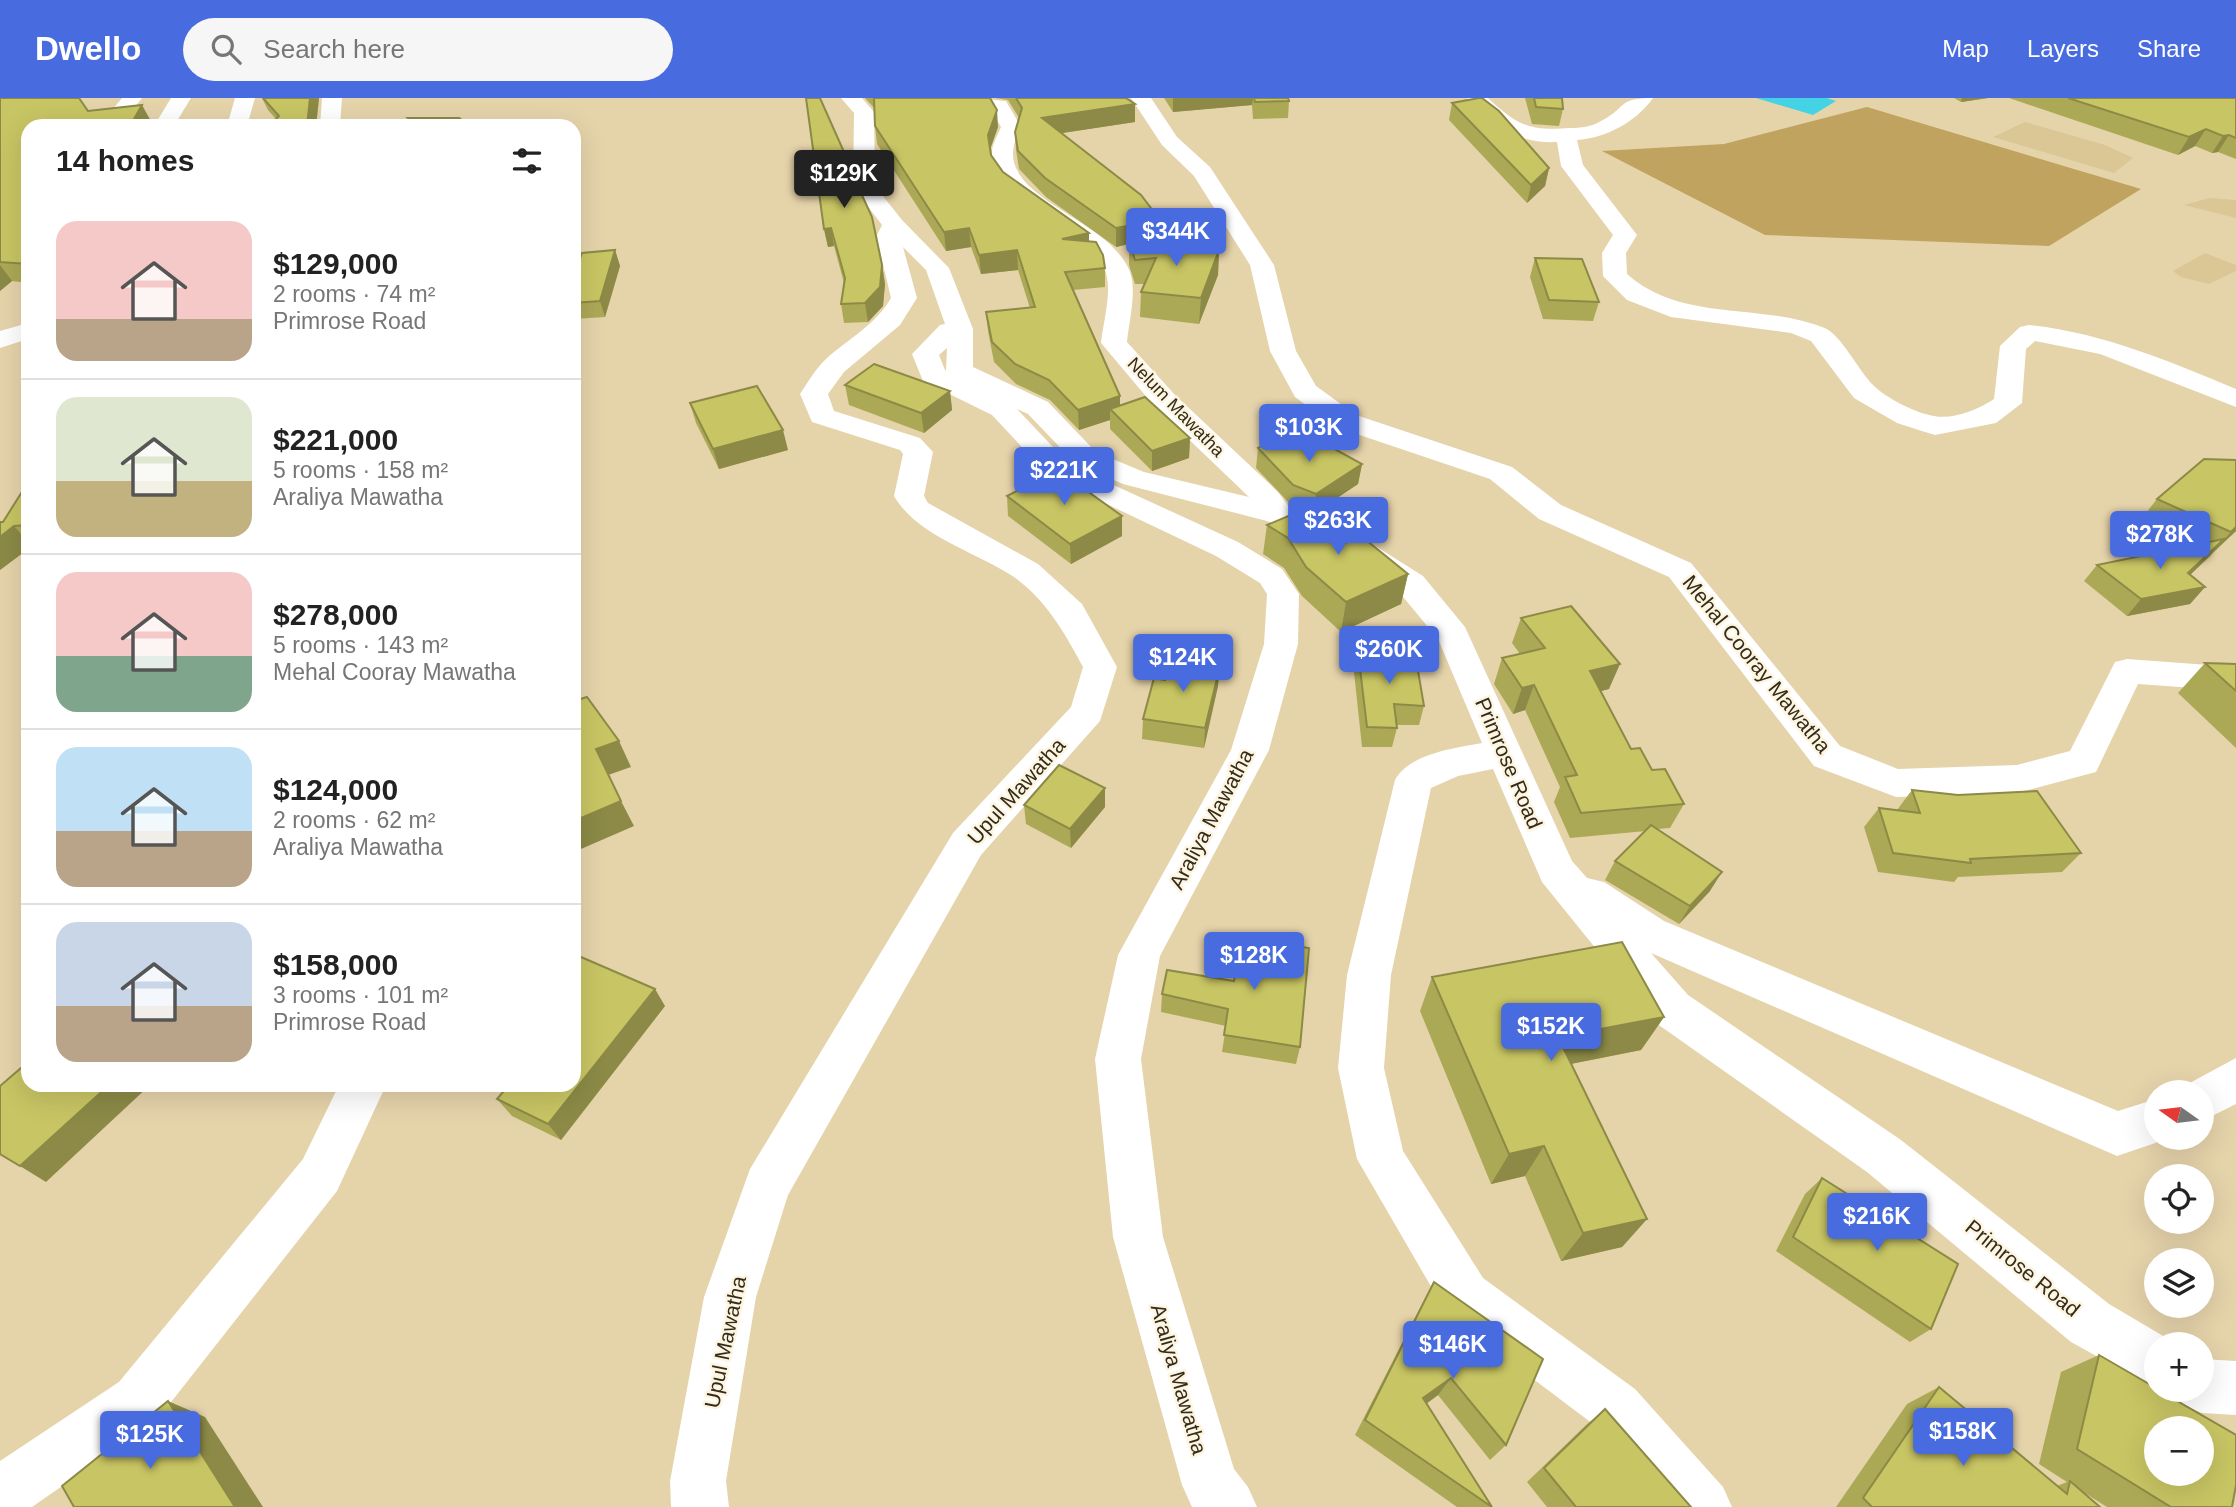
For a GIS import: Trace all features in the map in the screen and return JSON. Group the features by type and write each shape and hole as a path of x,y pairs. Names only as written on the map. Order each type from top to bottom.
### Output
{"street":[{"path":"115,119 132,98"},
{"path":"168,119 181,98"},
{"path":"239,119 245,98"},
{"path":"330,119 332,98"},
{"name":"Primrose Road","path":"851,98 864,113 864,187 894,225 937,268 960,329 960,371 1038,408 1086,458 1134,478 1278,514 1347,542 1411,584 1453,635 1556,872 1672,1009 1884,1156 2090,1323 2144,1355"},
{"name":"Nelum Mawatha","path":"984,98 999,105 1011,127 1002,153 1005,172 1019,189 1102,247 1118,272 1115,343 1165,401 1267,498 1278,514"},
{"name":"Mehal Cooray Mawatha","path":"1141,98 1170,141 1202,172 1262,265 1283,351 1305,391 1346,421 1501,473 1549,512 1679,570 1827,756 1896,783 2017,779 2083,762 2127,671 2236,679"},
{"path":"1476,98 1502,122 1536,137 1591,133 1610,125 1643,98"},
{"path":"1566,136 1572,166 1625,235 1614,253 1615,276 1636,295 1680,312 1796,326 1820,335 1864,392 1907,417 1935,426 1986,417 2008,402 2012,346 2029,333 2068,336 2108,345 2236,398"},
{"name":"Upul Mawatha","path":"700,1507 698,1481 730,1297 767,1186 967,844 1087,712 1100,667 1070,612 1027,570 917,509 909,496 918,452 910,444 822,416 814,394 834,366 891,320 904,298 889,234 894,225"},
{"name":"Araliya Mawatha","path":"960,329 949,331 925,354 933,375 1002,409 1060,471 1227,549 1271,576 1283,594 1281,644 1250,750 1139,955 1118,1059 1138,1237 1210,1485 1228,1507"},
{"path":"0,340 21,333"},
{"path":"1505,753 1450,763 1413,780 1369,975 1361,1068 1381,1159 1465,1296 1616,1408 1703,1507"},
{"path":"1556,872 1649,933 2117,1133 2144,1125"},
{"path":"2214,1093 2236,1079"},
{"path":"0,1495 138,1401 320,1175 360,1092"},
{"path":"2214,1387 2236,1388"}],"shaded area":[{"path":"1867,107 2141,189 2049,246 1765,235 1602,151 1724,144"},
{"path":"2025,122 2105,145 2133,158 2114,173 1993,137"},
{"path":"2210,198 2236,200 2236,218 2184,205"},
{"path":"2205,253 2236,265 2236,271 2209,284 2181,277 2173,271"}],"water":[{"path":"1756,98 1827,98 1836,101 1813,115"}],"building":[{"path":"0,98 79,98 88,111 142,105 134,119 21,119 21,264 0,262"},
{"path":"263,98 310,98 308,119 276,119 279,116"},
{"path":"806,98 820,98 848,161 848,171 872,217 882,265 880,287 865,303 841,304 845,278 831,228 824,229"},
{"path":"874,98 990,98 997,110 988,135 991,155 1003,172 1089,233 1062,239 1096,242 1103,255 1105,268 1065,272 1120,396 1078,410 1049,380 1015,364 992,342 986,312 1035,307 1017,250 979,255 969,228 944,232 875,126"},
{"path":"1016,98 1126,98 1135,104 1042,118 1141,195 1160,220 1116,228 1045,178 1018,151 1015,132 1022,108"},
{"path":"1254,98 1288,98 1289,101 1255,102"},
{"path":"1482,98 1499,111 1549,168 1531,185 1452,103"},
{"path":"1534,98 1562,98 1563,109 1536,107"},
{"path":"2068,98 2236,98 2236,138 2206,129 2189,137"},
{"path":"408,118 460,119 409,119"},
{"path":"1129,240 1219,250 1201,298 1141,292 1156,258 1135,260"},
{"path":"615,250 600,301 581,302 582,253"},
{"path":"1535,258 1582,259 1599,302 1549,300"},
{"path":"874,364 950,391 921,413 845,385"},
{"path":"757,386 783,430 713,449 690,403"},
{"path":"1145,397 1190,438 1152,451 1110,409"},
{"path":"1279,436 1307,452 1322,442 1362,464 1316,494 1293,485 1258,448"},
{"path":"2204,459 2236,460 2236,527 2231,532 2157,499"},
{"path":"1058,470 1122,516 1070,544 1007,496"},
{"path":"21,493 21,526 14,526 0,537 0,522 3,522"},
{"path":"1305,509 1345,543 1361,536 1408,574 1346,602 1306,567 1288,538 1267,525"},
{"path":"2224,539 2188,573 2205,587 2141,599 2097,565"},
{"path":"1571,606 1620,664 1590,671 1631,749 1640,748 1652,770 1665,769 1684,804 1581,813 1565,777 1577,775 1534,685 1522,688 1502,658 1545,648 1521,618"},
{"path":"1358,652 1415,653 1424,706 1394,704 1397,728 1367,727"},
{"path":"1171,659 1220,666 1205,728 1143,719 1154,678 1165,680"},
{"path":"2205,663 2236,664 2236,691"},
{"path":"587,697 619,741 596,749 621,801 581,818 581,699"},
{"path":"1059,765 1105,788 1070,829 1024,805"},
{"path":"1912,790 1958,795 2037,791 2081,853 1970,859 1971,863 1893,853 1879,808 1920,813"},
{"path":"1651,825 1722,872 1690,906 1615,861"},
{"path":"1240,938 1309,948 1300,1047 1224,1035 1228,1009 1162,994 1167,970 1234,981"},
{"path":"1622,942 1664,1017 1558,1037 1647,1219 1583,1233 1544,1146 1509,1154 1432,977"},
{"path":"581,957 655,989 581,1082"},
{"path":"21,1068 21,1092 101,1092 20,1166 0,1154 0,1086"},
{"path":"503,1092 573,1092 548,1124 497,1099"},
{"path":"1822,1178 1958,1264 1931,1329 1793,1237"},
{"path":"1434,1282 1543,1359 1506,1445 1451,1378 1423,1398 1492,1507 1365,1420"},
{"path":"2099,1355 2144,1381 2144,1402 2179,1402 2203,1416 2144,1416 2144,1486 2214,1486 2214,1422 2236,1435 2236,1485 2232,1507 2171,1507 2077,1449"},
{"path":"1939,1387 2067,1494 2070,1481 2100,1507 1872,1507 1863,1498"},
{"path":"168,1401 235,1507 74,1507 62,1486"},
{"path":"1605,1409 1691,1507 1576,1507 1544,1468"}]}
